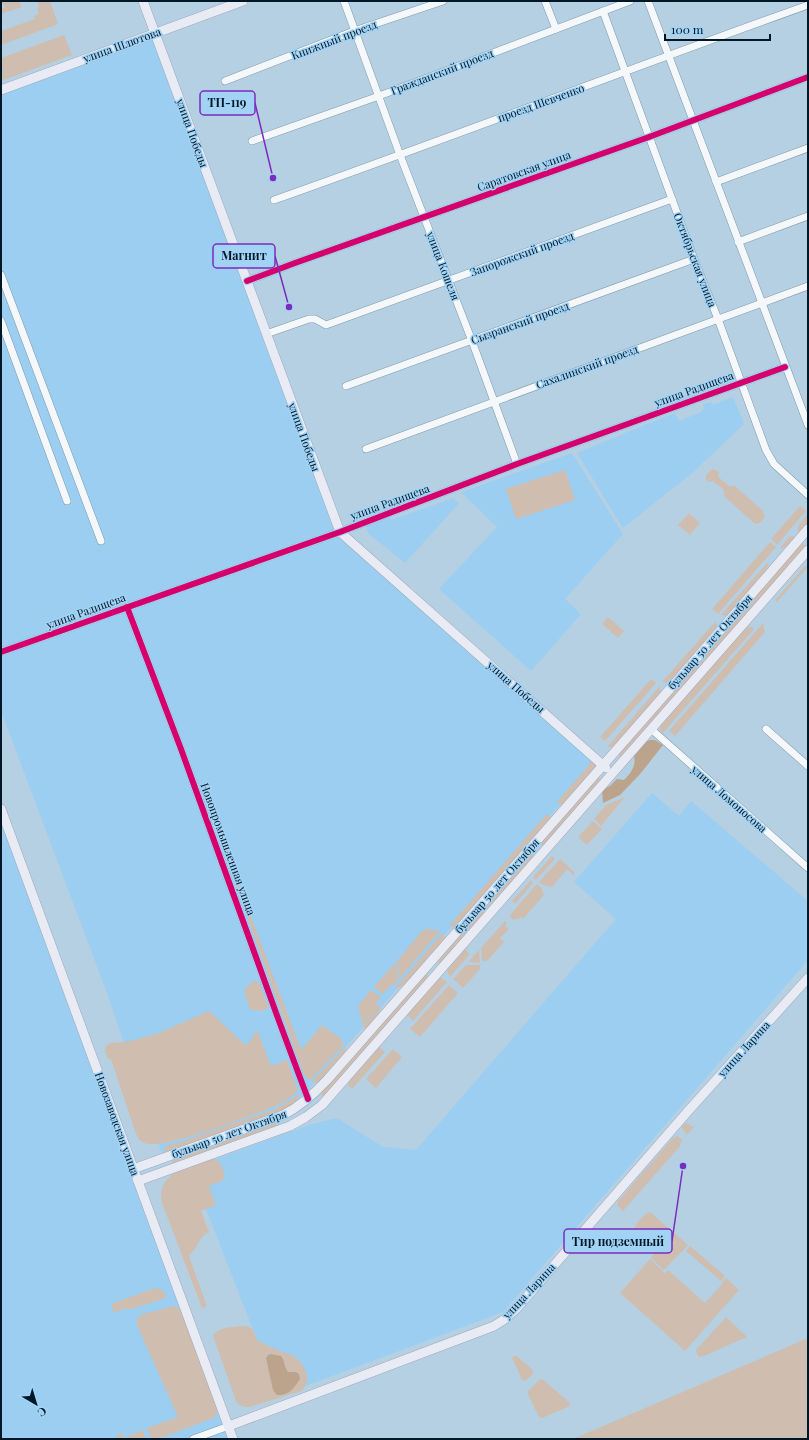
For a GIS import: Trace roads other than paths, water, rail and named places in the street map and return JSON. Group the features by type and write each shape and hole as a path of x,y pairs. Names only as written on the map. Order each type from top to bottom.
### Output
{"main road":[{"name":"улица Победы","path":"143,1 340,532 612,773"},
{"name":"улица Шлютова","path":"1,90 243,1"},
{"name":"бульвар 50 лет Октября","path":"134,1169 283,1115 295,1109 308,1099 431,962 808,529"},
{"name":"бульвар 50 лет Октября","path":"138,1181 278,1130 306,1117 322,1105 541,853 806,555"},
{"name":"Новозаводская улица","path":"1,809 234,1439"},
{"path":"533,845 541,853"},
{"path":"431,962 439,970"},
{"name":"улица Ларина","path":"229,1426 494,1326 505,1319 516,1309 682,1119 808,978"},
{"path":"169,1156 166,1160 166,1165 172,1168"}],"street":[{"name":"улица Кошеля","path":"344,1 400,155 472,341 517,464"},
{"name":"Книжный проезд","path":"225,81 354,31 443,1"},
{"path":"545,1 556,29"},
{"name":"Гражданский проезд","path":"252,141 378,96 630,1"},
{"path":"648,1 808,425"},
{"name":"проезд Шевченко","path":"274,200 808,5"},
{"name":"Октябрьская улица","path":"604,11 760,436 774,464 808,495"},
{"name":"Саратовская улица","path":"247,282 295,262 649,137 808,77"},
{"path":"716,182 808,148"},
{"name":"Запорожский проезд","path":"266,334 309,319 315,319 326,325 672,199"},
{"path":"738,242 808,216"},
{"name":"Сызранский проезд","path":"346,386 694,259"},
{"path":"1,275 101,541"},
{"name":"Сахалинский проезд","path":"366,449 808,286"},
{"path":"1,321 68,501"},
{"name":"улица Радищева","path":"1,652 340,532 517,464 785,367"},
{"name":"Новопромышленная улица","path":"127,607 181,749 308,1099"},
{"name":"улица Ломоносова","path":"651,729 808,868"},
{"path":"766,729 808,766"},
{"name":"улица Ларина","path":"193,1439 229,1426"}],"place":[{"name":"ТП-119","path":"273,178"},
{"name":"Магнит","path":"289,307"},
{"name":"Тир подземный","path":"683,1166"}]}
